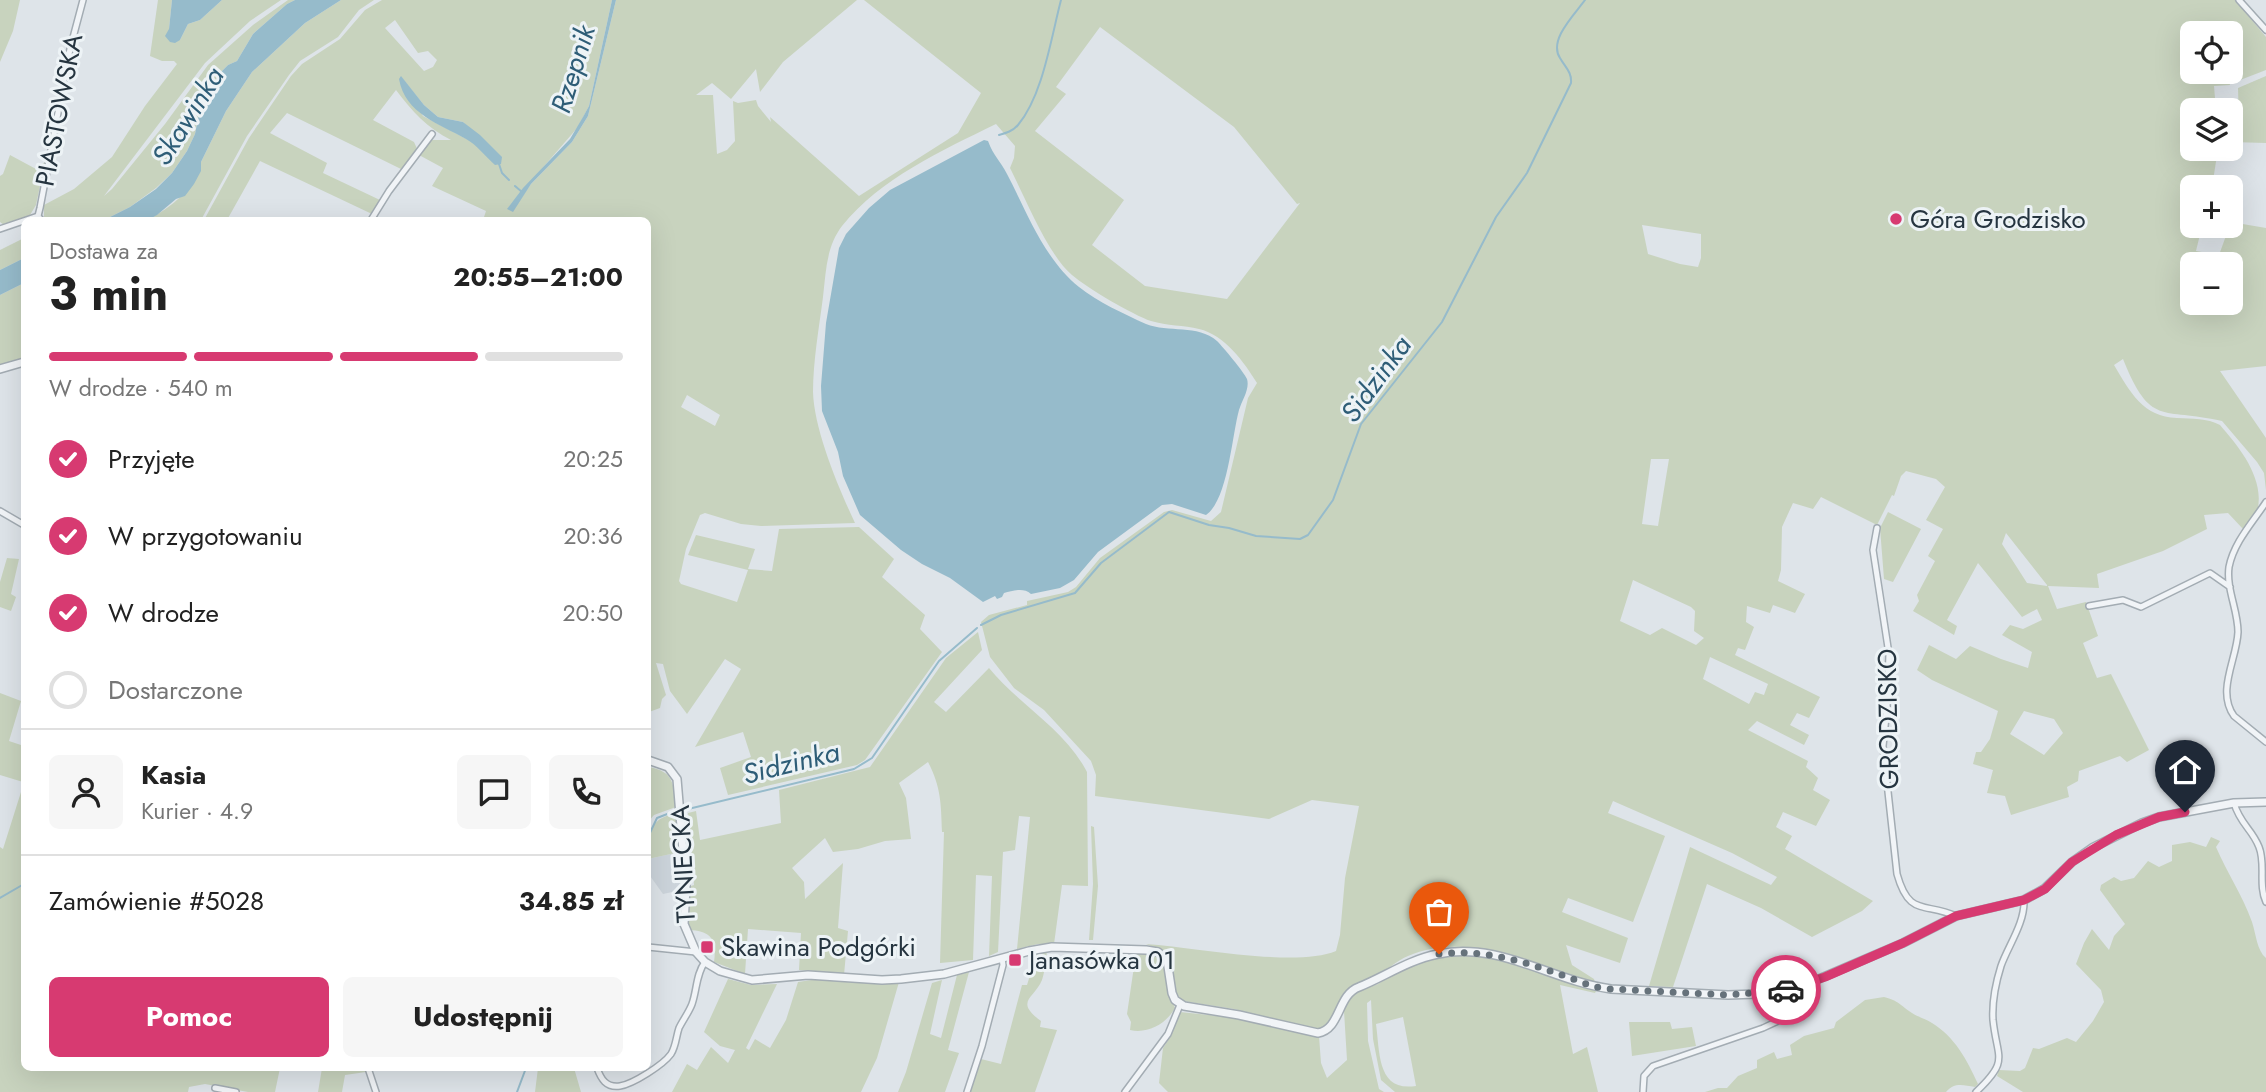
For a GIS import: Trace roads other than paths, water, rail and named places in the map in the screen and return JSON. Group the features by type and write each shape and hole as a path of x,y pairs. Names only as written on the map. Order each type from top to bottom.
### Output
{"street":[{"name":"PIASTOWSKA","path":"40,217 70,49 83,0"},
{"path":"2239,0 2266,30"},
{"path":"373,217 432,134"},
{"path":"0,229 21,224"},
{"path":"0,369 21,363"},
{"path":"2266,502 2234,552 2229,567 2238,632 2228,682 2230,711 2266,742"},
{"path":"0,511 21,522"},
{"name":"GRODZISKO","path":"1877,528 1873,550 1888,646 1883,746 1897,874 1901,890 1917,906 1956,916"},
{"path":"2090,606 2123,600 2141,607 2210,573 2230,587"},
{"name":"TYNIECKA","path":"651,761 664,765 674,774 680,805 686,887 684,924 696,952 705,962 720,971 752,980 808,975 882,980 944,974 1040,949 1066,947 1153,951 1167,960 1172,993 1180,1005"},
{"path":"1125,1092 1168,1034 1180,1005 1191,1009 1239,1015 1304,1031 1322,1032 1332,1024 1352,990 1383,978 1405,963 1461,951 1507,958 1595,987 1611,989 1728,995 1757,994 1800,987 1903,943 1956,916 2024,900 2045,889 2072,862 2116,835 2159,817 2234,803 2266,802"},
{"path":"2234,803 2239,819 2260,849 2266,902"},
{"path":"1976,1092 1991,1078 1997,1066 1999,1044 1993,1016 1997,978 2020,920 2024,900"},
{"path":"651,947 696,952"},
{"path":"967,1092 985,1034 1003,965 1002,958"},
{"path":"651,1070 669,1058 674,1049 678,1030 693,1003 700,969 705,962"},
{"path":"1643,1092 1644,1076 1653,1066 1763,1028 1797,1012 1801,1007 1800,987"},
{"path":"369,1071 376,1092"},
{"path":"598,1071 609,1086 621,1086 650,1071"},
{"path":"215,1088 236,1092"}],"water":[{"path":"172,0 222,0 200,20 188,24 180,40 175,43 165,36 169,29"},
{"path":"295,0 341,0 305,23 252,72 226,111 201,162 201,171 185,196 176,199 153,217 110,217 156,189 172,173 187,151 195,134 200,109 220,73 237,61 253,34"},
{"path":"612,0 616,0 588,116 572,142 531,184 513,212 507,209 523,188 570,139 589,106"},
{"path":"401,76 424,105 438,117 463,122 480,135 502,157 501,164 495,165 470,141 435,123 416,109 403,91 399,79"},
{"path":"984,140 988,141 1004,169 1046,249 1067,276 1094,298 1146,324 1201,332 1209,336 1217,341 1233,360 1248,383 1239,410 1224,482 1213,507 1206,515 1172,504 1162,505 1098,552 1074,580 1060,588 1031,594 1014,591 983,602 950,578 901,550 860,515 843,476 838,452 822,411 821,386 826,323 839,248 846,234 869,208 890,190"},
{"path":"21,260 21,284 0,295 0,270"}],"waterway":[{"path":"999,135 1018,125 1034,98 1045,66 1061,0"},
{"name":"Sidzinka","path":"981,625 1001,615 1075,593 1101,563 1169,512 1256,536 1300,539 1308,535 1333,500 1361,424 1442,322 1496,217 1527,173 1571,83 1569,73 1557,51 1557,43 1564,28 1585,0"},
{"path":"499,164 502,173 509,180"},
{"path":"515,186 522,192"},
{"name":"Sidzinka","path":"684,810 854,769 872,758 939,661 977,628"},
{"name":"Sidzinka","path":"651,831 657,818 675,811"},
{"name":"Rzepnik","path":"0,898 21,886"},
{"name":"Sidzinka","path":"517,1092 525,1071"}],"place":[{"name":"Góra Grodzisko","path":"1896,219"},
{"name":"Skawina Podgórki","path":"707,947"},
{"name":"Janasówka 01","path":"1015,960"}],"water label":[{"name":"Skawinka","path":"188,116"}]}
